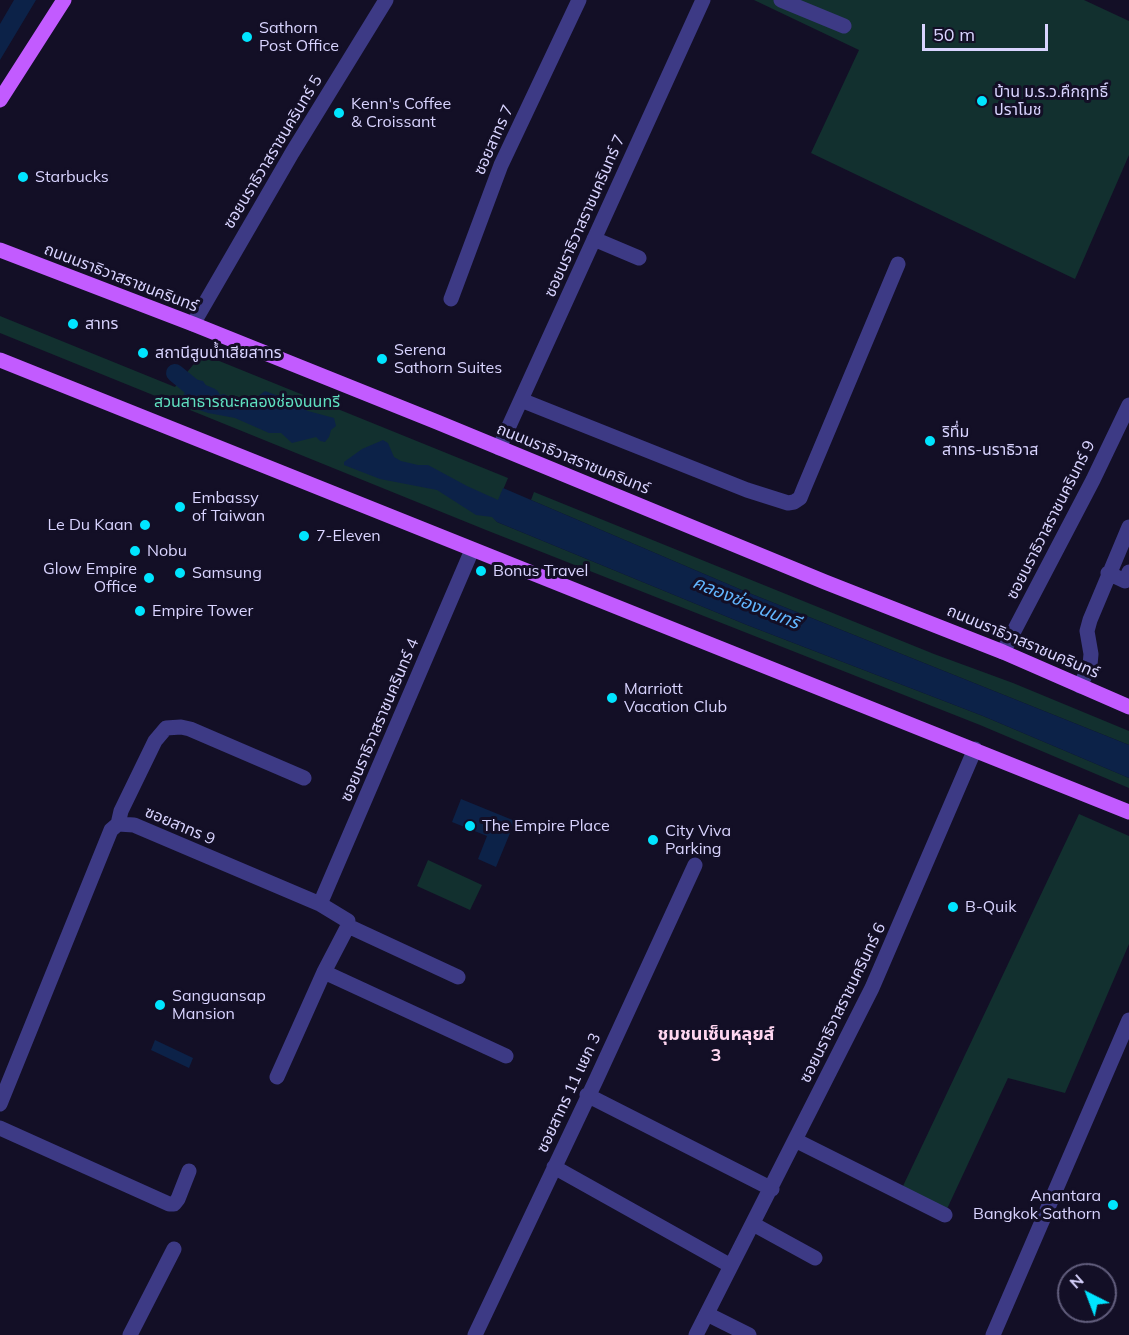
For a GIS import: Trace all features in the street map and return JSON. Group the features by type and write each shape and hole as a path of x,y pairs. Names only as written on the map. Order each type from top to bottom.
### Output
{"main road":[{"path":"0,100 64,0"},
{"name":"ถนนนราธิวาสราชนครินทร์","path":"4,256 193,324 825,582 1003,652 1129,707"},
{"path":"0,360 1129,812"}],"street":[{"name":"ซอยนราธิวาสราชนครินทร์ 5","path":"193,324 292,153 386,0"},
{"name":"ซอยสาทร 7","path":"451,299 501,165 579,0"},
{"name":"ซอยนราธิวาสราชนครินทร์ 7","path":"499,448 703,0"},
{"path":"781,0 844,26"},
{"path":"594,239 639,258"},
{"path":"521,400 747,490 788,503 794,502 800,498 898,264"},
{"name":"ซอยนราธิวาสราชนครินทร์ 9","path":"1003,652 1093,480 1129,405"},
{"path":"1080,686 1090,665 1091,654 1087,632 1090,620 1108,573 1127,535"},
{"name":"ซอยนราธิวาสราชนครินทร์ 4","path":"320,904 472,550"},
{"path":"1108,573 1125,580 1129,572"},
{"path":"118,824 121,811 155,741 165,728 173,726 190,729 304,778"},
{"name":"ซอยนราธิวาสราชนครินทร์ 6","path":"696,1335 772,1189 887,956 975,749"},
{"name":"ซอยสาทร 9","path":"0,1104 111,830 118,824 134,825 320,904 346,919 348,926 458,977"},
{"name":"ซอยสาทร 11 แยก 3","path":"477,1334 695,865"},
{"path":"277,1077 324,972 348,926"},
{"path":"324,972 506,1056"},
{"path":"993,1335 1129,1020"},
{"path":"587,1095 772,1189"},
{"path":"0,1128 169,1204 174,1204 178,1199 189,1171"},
{"path":"795,1140 945,1215"},
{"path":"554,1167 731,1266"},
{"path":"753,1224 815,1258"},
{"path":"130,1335 174,1249"},
{"path":"707,1314 748,1335"}],"green space":[{"name":"บ้าน ม.ร.ว.คึกฤทธิ์ ปราโมช","path":"754,0 1084,0 1129,21 1129,155 1075,279 811,153 859,50"},
{"name":"สวนสาธารณะคลองช่องนนทรี","path":"0,316 175,387 202,354 508,478 492,516 497,522 747,625 983,716 1129,778 1129,788 980,725 486,530 0,333"},
{"path":"534,492 1129,731 1129,745 744,591 531,500"},
{"path":"1079,814 1129,836 1129,944 1065,1093 1008,1078 946,1211 903,1186"},
{"path":"428,860 482,885 470,910 417,886"}],"water":[{"path":"14,0 36,0 0,60 0,24"},
{"path":"194,379 203,381 214,393 224,394 246,405 265,391 308,411 334,418 336,426 331,430 325,442 316,437 292,443 281,433 269,433 235,418 208,413 184,405 181,401"},
{"path":"383,440 388,443 394,457 401,461 428,465 498,500 503,488 744,591 1129,745 1129,778 983,716 747,625 497,522 492,517 476,515 437,490 380,479 344,465 344,462 362,449"},
{"path":"461,799 515,821 496,867 478,859 487,836 452,822"},
{"path":"155,1040 193,1058 189,1068 151,1050"}],"waterway":[{"name":"คลองช่องนนทรี","path":"175,373 197,391 211,397"}],"place":[{"name":"Sathorn Post Office","path":"247,37"},
{"name":"บ้าน ม.ร.ว.คึกฤทธิ์ ปราโมช","path":"982,101"},
{"name":"Kenn's Coffee & Croissant","path":"339,113"},
{"name":"Starbucks","path":"23,177"},
{"name":"สาทร","path":"73,324"},
{"name":"สถานีสูบน้ำเสียสาทร","path":"143,353"},
{"name":"Serena Sathorn Suites","path":"382,359"},
{"name":"ริทึ่ม สาทร-นราธิวาส","path":"930,441"},
{"name":"Embassy of Taiwan","path":"180,507"},
{"name":"Le Du Kaan","path":"145,525"},
{"name":"7-Eleven","path":"304,536"},
{"name":"Nobu","path":"135,551"},
{"name":"Bonus Travel","path":"481,571"},
{"name":"Samsung","path":"180,573"},
{"name":"Glow Empire Office","path":"149,578"},
{"name":"Empire Tower","path":"140,611"},
{"name":"Marriott Vacation Club","path":"612,698"},
{"name":"The Empire Place","path":"470,826"},
{"name":"City Viva Parking","path":"653,840"},
{"name":"B-Quik","path":"953,907"},
{"name":"Sanguansap Mansion","path":"160,1005"},
{"name":"Anantara Bangkok Sathorn","path":"1113,1205"}],"district":[{"name":"ชุมชนเซ็นหลุยส์ 3","path":"716,1045"}]}
